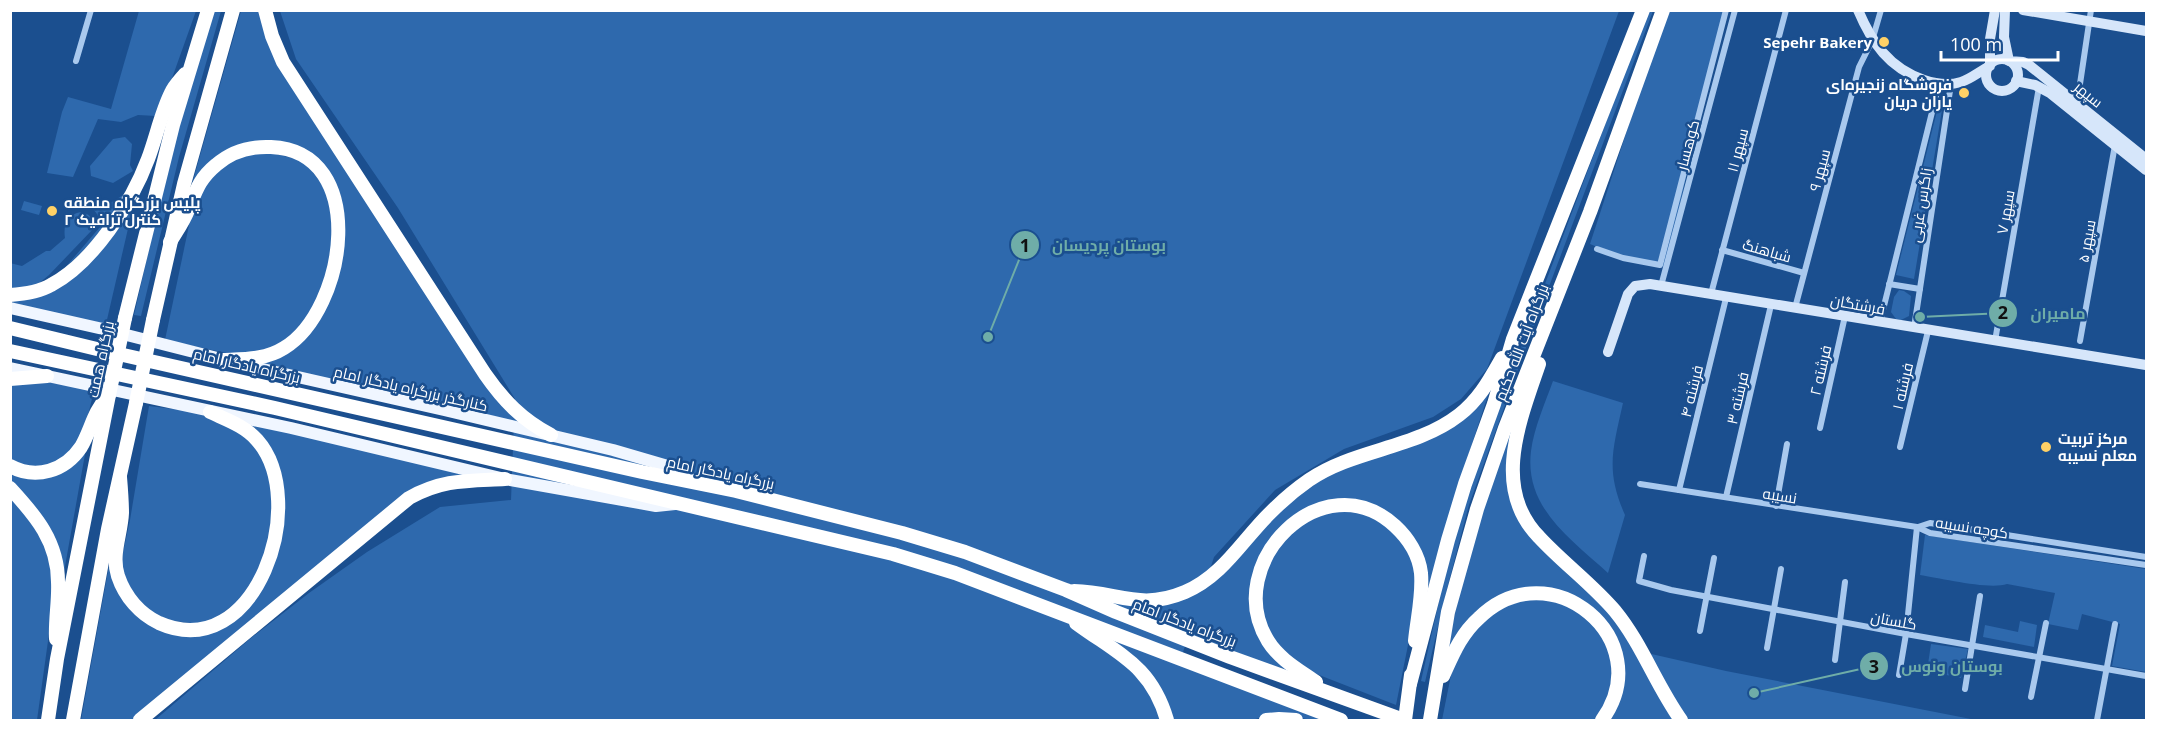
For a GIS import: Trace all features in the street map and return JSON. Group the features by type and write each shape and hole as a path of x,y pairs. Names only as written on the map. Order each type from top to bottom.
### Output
{"highway":[{"name":"بزرگراه همت","path":"48,720 57,660 125,318 173,125 208,10"},
{"path":"73,720 104,550 170,242 194,144 233,10"},
{"path":"265,10 276,47 289,71 485,374 508,405 536,428 551,435"},
{"name":"بزرگراه آیت الله حکیم","path":"1410,684 1448,540 1513,339 1642,10"},
{"name":"بزرگراه آیت الله حکیم","path":"1430,720 1448,612 1477,509 1664,10"},
{"path":"10,295 51,286 82,261 101,240 125,208 137,186 171,93 191,65"},
{"path":"170,242 188,212 198,184 217,164 239,151 251,147 289,150 311,162 328,180 337,208 339,243 330,281 315,315 295,340 272,354 258,358 222,360"},
{"path":"1590,212 1520,421 1514,451 1513,481 1516,498 1527,523 1539,537 1599,594 1624,623 1681,720"},
{"name":"بزرگراه یادگار امام","path":"10,328 736,491 902,533 965,552 1066,590 1230,657 1404,720"},
{"path":"1066,590 1091,591 1125,600 1149,602 1171,597 1198,585 1226,563 1270,512 1310,479 1354,458 1428,433 1460,415 1480,393 1513,339"},
{"path":"10,351 275,408 903,557 955,573 1341,720"},
{"path":"10,379 46,376"},
{"path":"10,466 38,473 65,464 82,444 97,408 109,395"},
{"path":"120,477 122,515 115,561 117,574 130,600 148,617 174,627 200,629 233,616 251,597 267,563 276,525 277,484 268,457 257,440 237,424 210,412"},
{"path":"140,720 409,498 425,489 451,482 505,479"},
{"path":"10,488 38,518 54,552 58,582 55,619 57,660"},
{"path":"1333,693 1290,664 1272,648 1259,624 1255,594 1260,570 1279,537 1300,518 1331,506 1355,507 1378,514 1401,532 1414,550 1420,572 1421,591 1404,720"},
{"path":"1434,694 1461,639 1479,617 1507,598 1531,592 1550,594 1568,599 1586,609 1606,631 1612,644 1617,658 1617,687 1613,702 1602,720"},
{"path":"1062,613 1123,654 1142,671 1159,699 1167,720"},
{"path":"1266,720 1296,720"}],"main road":[{"name":"کنارگذر بزرگراه یادگار امام","path":"10,308 222,360 551,435 678,469 696,483"},
{"path":"10,368 299,430 505,479 656,506 683,503"}],"street":[{"path":"76,61 91,10"},
{"path":"1598,249 1623,258 1660,264 1726,10"},
{"name":"کوهسار","path":"1661,286 1735,10"},
{"name":"سپهر ۱۱","path":"1711,295 1786,10"},
{"path":"1858,10 1872,40 1887,58 1903,71 1939,84 1991,86 2006,91 2016,81 2017,70 2008,61 2004,37 2005,10"},
{"name":"سپهر ۹","path":"1795,308 1859,67 1872,40 1881,10"},
{"path":"1991,86 1986,76 1995,10"},
{"path":"2023,10 2090,16 2146,31"},
{"path":"2076,108 2090,16"},
{"path":"1990,39 1998,48 2004,37"},
{"path":"1956,83 1998,60 2008,61"},
{"name":"سپهر","path":"2008,61 2023,62 2041,81 2116,140 2146,159"},
{"name":"سپهر","path":"2016,81 2041,81"},
{"name":"سپهر ۷","path":"1995,341 2041,81"},
{"name":"زاگرس غربی","path":"1914,329 1956,83"},
{"name":"زاگرس غربی","path":"1880,323 1939,84"},
{"name":"سپهر","path":"2116,140 2146,170"},
{"name":"سپهر ۵","path":"2080,341 2116,140"},
{"name":"شباهنگ","path":"1722,250 1804,273"},
{"path":"1889,284 1920,289"},
{"name":"فرشتگان","path":"1608,352 1626,299 1631,290 1641,285 1661,286 2146,365"},
{"name":"فرشته ۴","path":"1679,490 1726,298"},
{"name":"فرشته ۳","path":"1726,497 1771,305"},
{"name":"فرشته ۲","path":"1820,428 1845,316"},
{"name":"فرشته ۱","path":"1900,447 1928,331"},
{"path":"1776,507 1787,444"},
{"name":"نسیبه","path":"1640,484 1776,507 1917,527"},
{"name":"کوچه نسیبه","path":"1917,527 1930,524 2146,557"},
{"path":"1899,675 1906,634 1917,527"},
{"name":"کوچه نسیبه","path":"1917,527 1930,533 2146,565"},
{"path":"2092,557 2094,549"},
{"name":"گلستان","path":"1644,556 1640,581 1671,590 2146,676"},
{"path":"1700,631 1714,558"},
{"path":"1767,648 1780,569"},
{"path":"1835,660 1845,582"},
{"path":"1965,689 1974,645 1980,596"},
{"path":"2031,697 2046,623"},
{"path":"2097,720 2115,624"}],"shaded area":[{"path":"139,11 196,11 156,116 138,115 121,122 98,119 73,177 47,173 68,97 111,109"},
{"path":"211,11 221,11 179,157 141,316 134,315 168,166"},
{"path":"241,11 261,11 263,21 515,416 515,399 398,208 296,59 280,11 1619,11 1487,369 1461,399 1433,417 1344,449 1275,490 1214,557 1205,585 1282,509 1327,475 1400,448 1490,389 1456,493 1420,626 1426,583 1391,517 1311,508 1252,586 1252,611 1303,678 1189,634 1179,664 1324,720 1271,716 1252,720 155,720 251,638 367,552 440,507 511,500 514,422 250,364 300,340 342,244 320,165 251,144 190,191"},
{"path":"1648,11 1653,11 1469,505 1425,682 1421,681 1449,557 1470,488"},
{"path":"1669,11 1726,11 1666,267 1626,259 1590,244 1646,72"},
{"path":"1939,103 1943,104 1914,279 1896,275"},
{"path":"125,137 132,144 130,165 133,171 113,183 91,176 90,166 113,139"},
{"path":"260,150 304,161 329,193 335,244 316,309 277,349 240,356 165,340 198,191 223,164"},
{"path":"152,163 130,220 106,324 11,304 11,300 68,279"},
{"path":"123,195 105,229 64,269 100,227 97,215 88,206 112,202"},
{"path":"24,201 42,206 39,215 21,210"},
{"path":"81,212 92,218 93,229 38,284 11,292 10,263 22,266 46,251 50,251 65,238 65,225 69,218"},
{"path":"1899,290 1911,296 1909,316 1901,320 1896,319 1891,312 1894,297"},
{"path":"40,381 94,390 86,424 74,451 43,470 11,462 11,383"},
{"path":"1553,381 1623,403 1614,447 1613,472 1625,515 1608,573 1553,521 1535,489 1531,471 1532,442"},
{"path":"1528,386 1511,494 1620,624 1676,720 1608,720 1621,687 1594,609 1515,591 1444,661 1468,558 1492,481"},
{"path":"149,406 190,411 218,419 244,434 264,458 274,500 267,553 247,595 206,625 159,619 130,592 120,566"},
{"path":"237,421 491,478 430,483 135,720 81,720 114,538 112,560 149,621 224,625 275,551 280,470"},
{"path":"87,443 62,583 61,571 11,483 10,470 29,476"},
{"path":"10,494 50,550 54,598 37,720 11,720"},
{"path":"1334,511 1362,513 1385,525 1408,549 1417,576 1413,620 1396,705 1314,673 1278,648 1264,622 1261,581 1280,543 1301,524"},
{"path":"1925,535 2146,569 2146,672 2112,666 2120,624 2082,614 2078,630 2048,624 2055,593 2007,584 1977,585 1920,575"},
{"path":"1531,598 1570,604 1599,630 1612,660 1611,691 1596,720 1442,720 1453,665 1474,629 1497,609"},
{"path":"2020,621 2037,625 2034,647 1983,637 1985,625 2018,632"},
{"path":"1931,644 1968,649 1961,678 1927,671"},
{"path":"1647,653 1726,671 1976,720 1685,720"}],"place":[{"name":"Sepehr Bakery","path":"1884,42"},
{"name":"فروشگاه زنجیره‌ای یاران دریان","path":"1964,93"},
{"name":"پلیس بزرگراه منطقه ۲ کنترل ترافیک","path":"52,211"},
{"name":"مامیران","path":"1920,317"},
{"name":"بوستان پردیسان","path":"988,337"},
{"name":"مرکز تربیت معلم نسیبه","path":"2046,447"},
{"name":"بوستان ونوس","path":"1754,693"}]}
